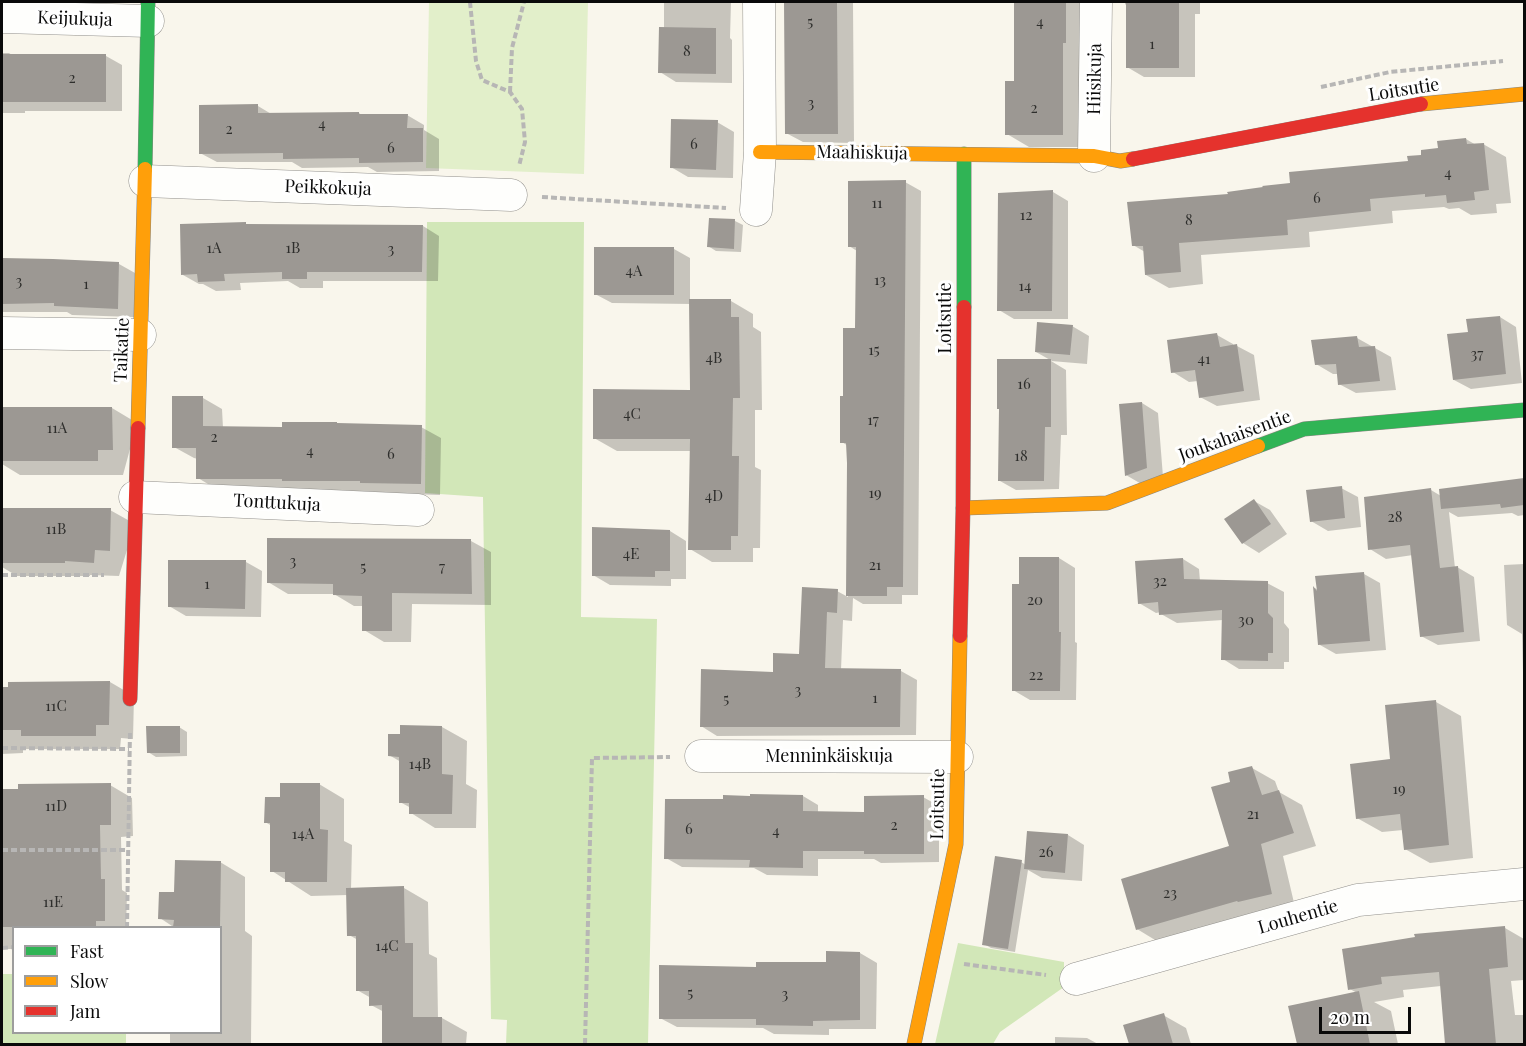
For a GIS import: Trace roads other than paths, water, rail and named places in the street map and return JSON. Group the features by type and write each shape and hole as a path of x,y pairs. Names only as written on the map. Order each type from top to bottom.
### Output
{"street":[{"path":"756,210 760,152 759,2"},
{"name":"Hiisikuja","path":"1094,156 1096,2"},
{"name":"Keijukuja","path":"2,17 148,11"},
{"name":"Taikatie","path":"130,699 148,11"},
{"name":"Loitsutie","path":"914,1044 956,844 963,508 964,154 1094,156 1120,161 1414,105 1524,94"},
{"name":"Maahiskuja","path":"760,152 964,154"},
{"name":"Peikkokuja","path":"145,181 511,195"},
{"path":"2,333 140,334"},
{"name":"Joukahaisentie","path":"963,508 1107,503 1304,429 1524,410"},
{"name":"Tonttukuja","path":"135,497 418,510"},
{"name":"Menninkäiskuja","path":"701,756 957,757"},
{"name":"Louhentie","path":"1076,979 1359,900 1524,884"}]}
